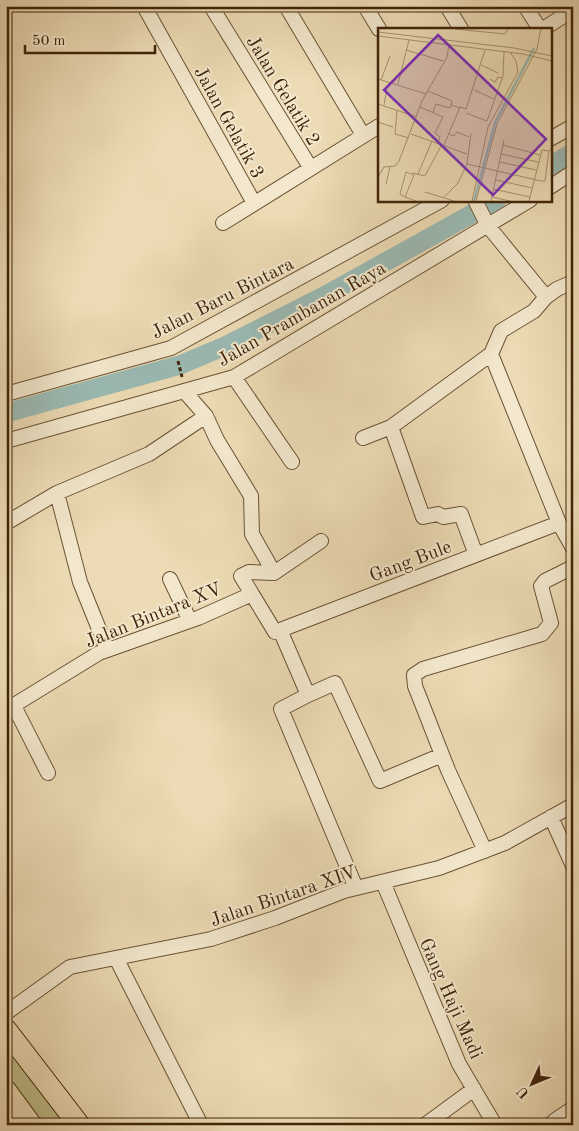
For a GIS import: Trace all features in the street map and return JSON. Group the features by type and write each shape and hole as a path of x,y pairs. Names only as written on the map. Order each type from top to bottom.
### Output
{"main road":[{"path":"6,1030 79,1125"},
{"path":"6,1091 31,1125"}],"street":[{"name":"Jalan Gelatik 3","path":"144,6 254,203"},
{"name":"Jalan Gelatik 2","path":"211,6 310,168"},
{"path":"286,6 363,136"},
{"path":"365,6 378,28"},
{"path":"447,6 460,28"},
{"path":"526,6 540,28"},
{"path":"543,28 573,10"},
{"path":"552,138 573,126"},
{"path":"223,223 378,127"},
{"path":"552,186 573,172"},
{"name":"Jalan Baru Bintara","path":"6,394 172,348 440,201"},
{"path":"476,201 488,226 546,297"},
{"name":"Jalan Prambanan Raya","path":"6,441 234,377 528,201"},
{"path":"363,438 391,427 491,354 501,331 534,311 546,297 557,289 573,282"},
{"path":"491,354 559,524 571,539"},
{"path":"234,377 292,462"},
{"path":"185,392 206,416 217,440 251,496 252,534 274,573"},
{"path":"6,523 57,493 149,454 206,416"},
{"path":"391,427 423,517 438,514 443,517 460,514 464,518 476,555"},
{"path":"57,493 80,582 108,649"},
{"name":"Gang Bule","path":"278,631 559,524"},
{"path":"252,594 241,576 250,572 274,573 321,541"},
{"path":"485,851 442,755 415,686 414,675 423,669 542,634 551,623 540,586 545,581 573,567"},
{"path":"170,580 190,621"},
{"name":"Jalan Bintara XV","path":"10,708 108,649 190,621 252,594 278,631 308,695"},
{"path":"356,888 281,709 334,683 380,781 442,755"},
{"path":"10,708 48,773"},
{"name":"Jalan Bintara XIV","path":"6,1013 70,967 224,936 356,888 440,868 505,843 573,805"},
{"path":"551,817 573,866"},
{"name":"Gang Haji Madi","path":"383,882 459,1064 495,1125"},
{"path":"116,958 201,1125"},
{"path":"425,1125 474,1088"},
{"path":"554,1121 573,1108"}],"path":[{"path":"172,348 180,365 185,392"}],"green space":[{"path":"6,1030 79,1125 31,1125 6,1091"}],"waterway":[{"path":"552,165 573,152"},
{"path":"6,413 180,365 225,346 324,296 495,201"}]}
